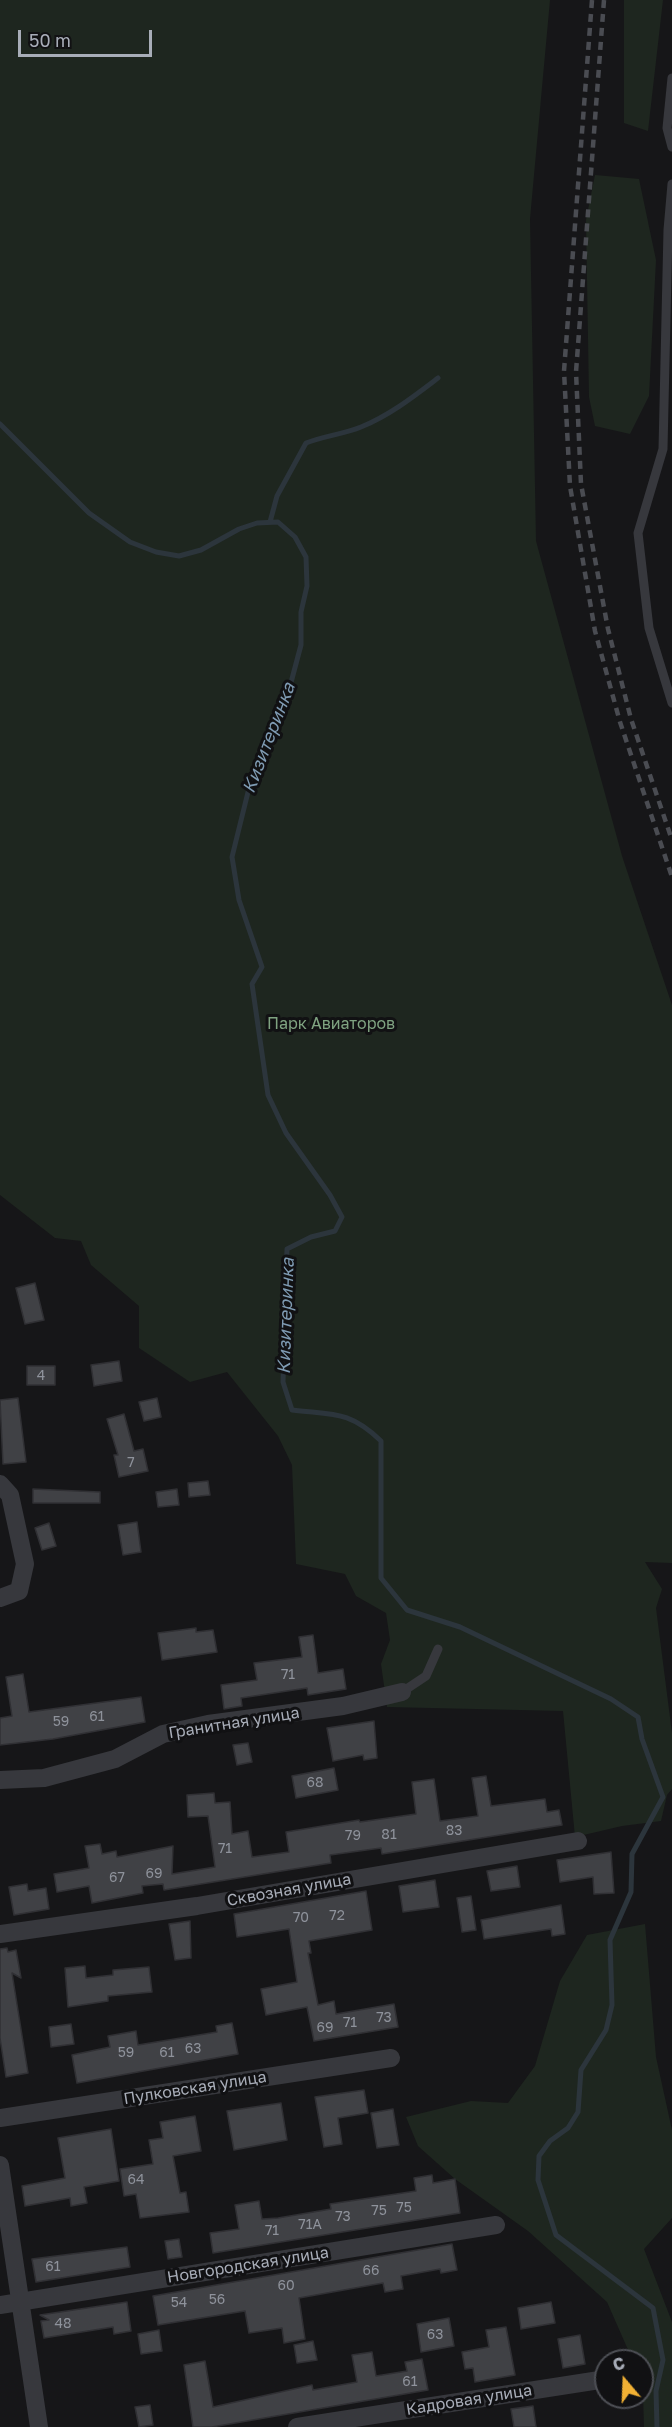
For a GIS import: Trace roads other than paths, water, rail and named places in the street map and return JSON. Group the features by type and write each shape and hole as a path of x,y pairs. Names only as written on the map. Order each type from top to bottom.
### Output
{"street":[{"path":"0,1598 19,1591 25,1564 5,1490"},
{"name":"Гранитная улица","path":"0,1780 44,1778 115,1759 163,1734 343,1706 402,1692"},
{"name":"Сквозная улица","path":"0,1934 197,1906 578,1841"},
{"name":"Пулковская улица","path":"0,2118 390,2058"},
{"path":"0,2165 39,2427"},
{"name":"Новгородская улица","path":"0,2305 496,2225"},
{"name":"Кадровая улица","path":"297,2427 594,2381"}],"lane":[{"path":"672,78 667,128 672,147"},
{"path":"672,184 668,230 670,332 663,449 638,532 649,628 672,703"},
{"path":"402,1692 426,1676 438,1648"}],"waterway":[{"path":"270,522 277,496 306,443 372,422 401,405 438,378"},
{"name":"Кизитеринка","path":"0,424 89,513 130,542 156,552 179,556 201,550 239,529 257,523 278,522 295,537 306,557 307,586 301,612 301,645 289,690 250,784 232,857 239,900 262,967 252,984 268,1095 286,1133 330,1195 342,1217 335,1231 311,1237 287,1249 283,1382 292,1410 329,1414 349,1419 370,1431 381,1441 381,1578 407,1610 460,1627 611,1699 638,1717 642,1739 663,1797 632,1854 631,1892 610,1940 612,2005 606,2030 581,2070 578,2112 568,2128 550,2141 539,2156 538,2180 556,2235 653,2308 663,2360 656,2391 657,2427"}],"railway":[{"path":"592,0 564,371 570,486 595,631 620,722 672,877"},
{"path":"604,0 576,372 581,484 608,629 631,719 672,840"}],"park label":[{"name":"Парк Авиаторов","path":"331,1024"}]}
